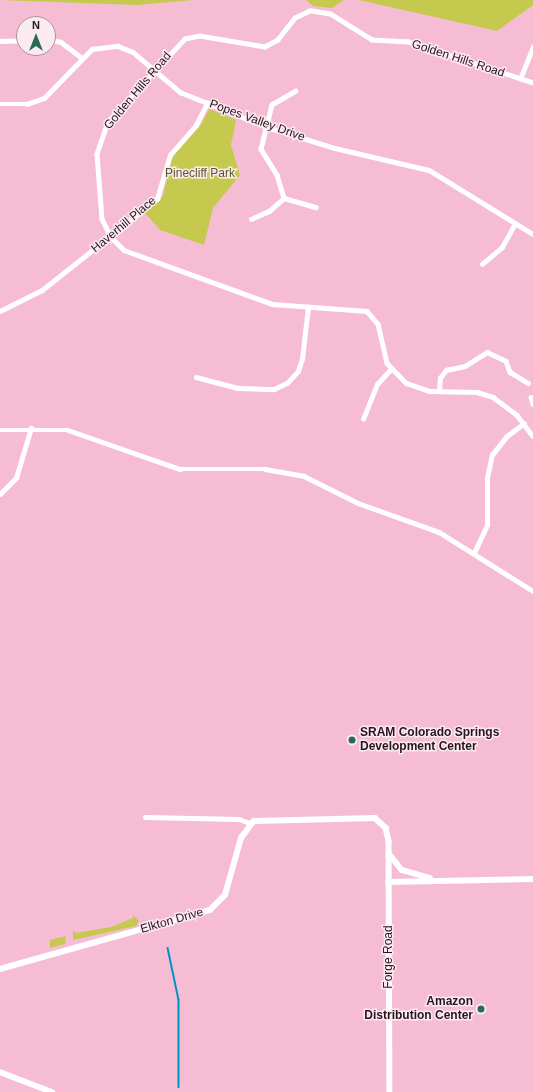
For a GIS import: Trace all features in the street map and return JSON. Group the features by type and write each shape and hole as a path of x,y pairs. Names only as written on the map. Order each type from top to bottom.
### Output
{"street":[{"name":"Golden Hills Road","path":"110,237 101,212 99,143 108,122 154,71 189,37 200,36 265,47 278,40 299,15 319,10 372,40 408,42 533,83"},
{"path":"0,41 16,40"},
{"path":"56,41 61,42 82,58"},
{"name":"Popes Valley Drive","path":"0,104 28,104 49,96 82,58 97,47 118,46 133,52 176,90 207,104 264,126 335,148 430,170 514,225 533,234"},
{"path":"520,79 533,46"},
{"path":"284,198 277,175 262,154 264,126 272,105 296,91"},
{"name":"Haverhill Place","path":"0,312 42,290 157,199 170,155 196,125 207,104"},
{"path":"284,198 316,207"},
{"path":"251,218 269,211 284,198"},
{"path":"482,264 502,247 514,225"},
{"path":"110,237 132,254 264,301 308,307 362,309 371,313 378,324 381,348 391,369 411,386 439,391 485,394 505,404 524,423 533,436"},
{"path":"196,377 238,388 274,388 287,383 298,371 302,359 308,307"},
{"path":"439,391 440,378 446,370 465,366 487,352 506,361 510,372 528,383"},
{"path":"363,419 377,384 391,369"},
{"path":"531,397 533,404"},
{"path":"474,554 487,524 487,478 492,455 507,436 524,423"},
{"path":"0,494 16,478 31,428"},
{"path":"0,430 31,428 82,433 180,468 289,472 358,503 424,525 533,591"},
{"path":"145,817 239,819 250,823"},
{"name":"Forge Road","path":"250,823 266,818 369,817 383,823 388,833 389,852 390,1092"},
{"name":"Elkton Drive","path":"0,968 210,910 225,895 240,838 250,823"},
{"path":"389,852 394,864 407,873 454,880"},
{"path":"388,882 533,879"},
{"path":"0,1072 52,1092"}],"green space":[{"path":"0,0 194,0 136,5"},
{"path":"306,0 344,0 332,8 313,6"},
{"path":"359,0 533,0 533,5 497,31"},
{"name":"Pinecliff Park","path":"209,109 236,120 231,145 240,175 213,208 204,245 160,230 145,213 163,196 172,157 201,125"},
{"path":"133,915 139,921 136,926 73,940 73,930 76,933 111,927 133,918"},
{"path":"66,936 65,944 50,948 50,940"}],"waterway":[{"path":"168,948 179,1000 179,1087"}],"place":[{"name":"SRAM Colorado Springs Development Center","path":"352,740"},
{"name":"Amazon Distribution Center","path":"481,1009"}]}
